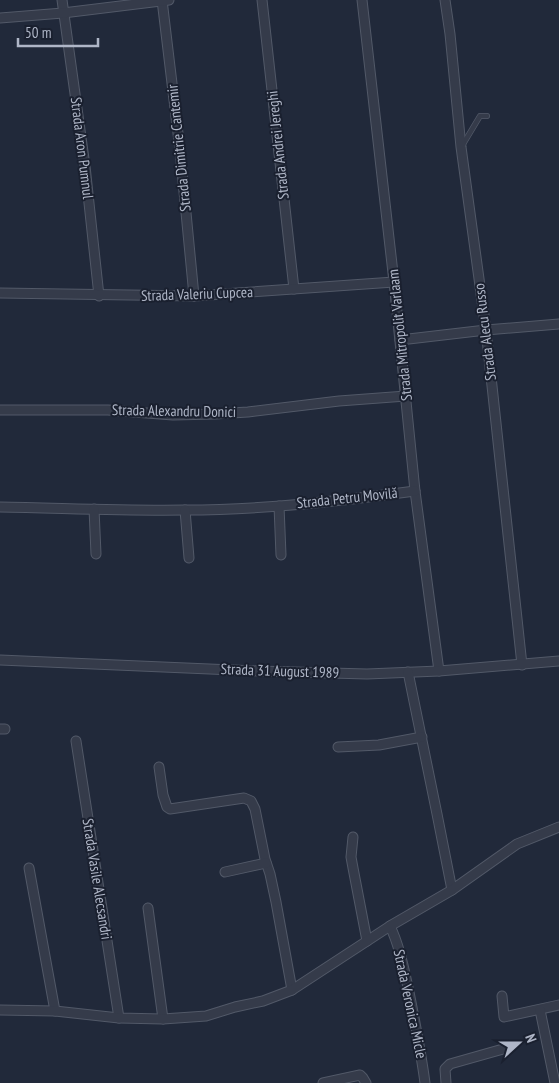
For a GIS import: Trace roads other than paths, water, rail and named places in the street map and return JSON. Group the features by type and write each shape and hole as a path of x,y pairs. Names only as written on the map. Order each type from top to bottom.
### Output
{"street":[{"name":"Strada Aron Pumnul","path":"62,0 85,166 99,296"},
{"path":"0,18 63,13 164,0"},
{"name":"Strada Dimitrie Cantemir","path":"164,0 194,296"},
{"name":"Strada Andrei Jereghi","path":"262,0 294,290"},
{"name":"Strada Mitropolit Varlaam","path":"362,0 394,282 415,491 439,671"},
{"name":"Strada Alecu Russo","path":"445,0 461,148 486,330 522,665"},
{"name":"Strada Valeriu Cupcea","path":"0,293 194,296 394,282"},
{"path":"400,340 559,324"},
{"name":"Strada Alexandru Donici","path":"0,410 108,410 173,414 216,414 406,396"},
{"name":"Strada Petru Movilă","path":"0,507 233,509 356,499 415,491"},
{"name":"Strada Petru Movilă","path":"279,506 281,556"},
{"path":"94,509 96,554"},
{"path":"185,510 189,558"},
{"name":"Strada 31 August 1989","path":"0,660 367,674 439,671 559,661"},
{"path":"408,672 452,890"},
{"path":"338,747 379,745 422,737"},
{"name":"Strada Vasile Alecsandri","path":"76,741 119,1018"},
{"path":"159,767 166,807 244,798 250,801 256,809 292,990"},
{"path":"0,1010 55,1011 119,1018 163,1020 206,1016 263,1001 292,990 390,926 452,890 517,844 559,827"},
{"path":"353,837 351,857 367,941"},
{"path":"225,872 266,864"},
{"path":"29,868 55,1011"},
{"path":"148,908 163,1020"},
{"name":"Strada Veronica Micle","path":"390,926 396,938 405,972 420,1046 425,1083"},
{"path":"502,996 504,1017 559,1005"},
{"path":"540,1010 555,1083"},
{"name":"Strada Veronica Micle","path":"446,1083 445,1069 450,1064 510,1047"},
{"path":"323,1083 360,1075 366,1083"}],"lane":[{"path":"461,148 480,116 486,116"}]}
